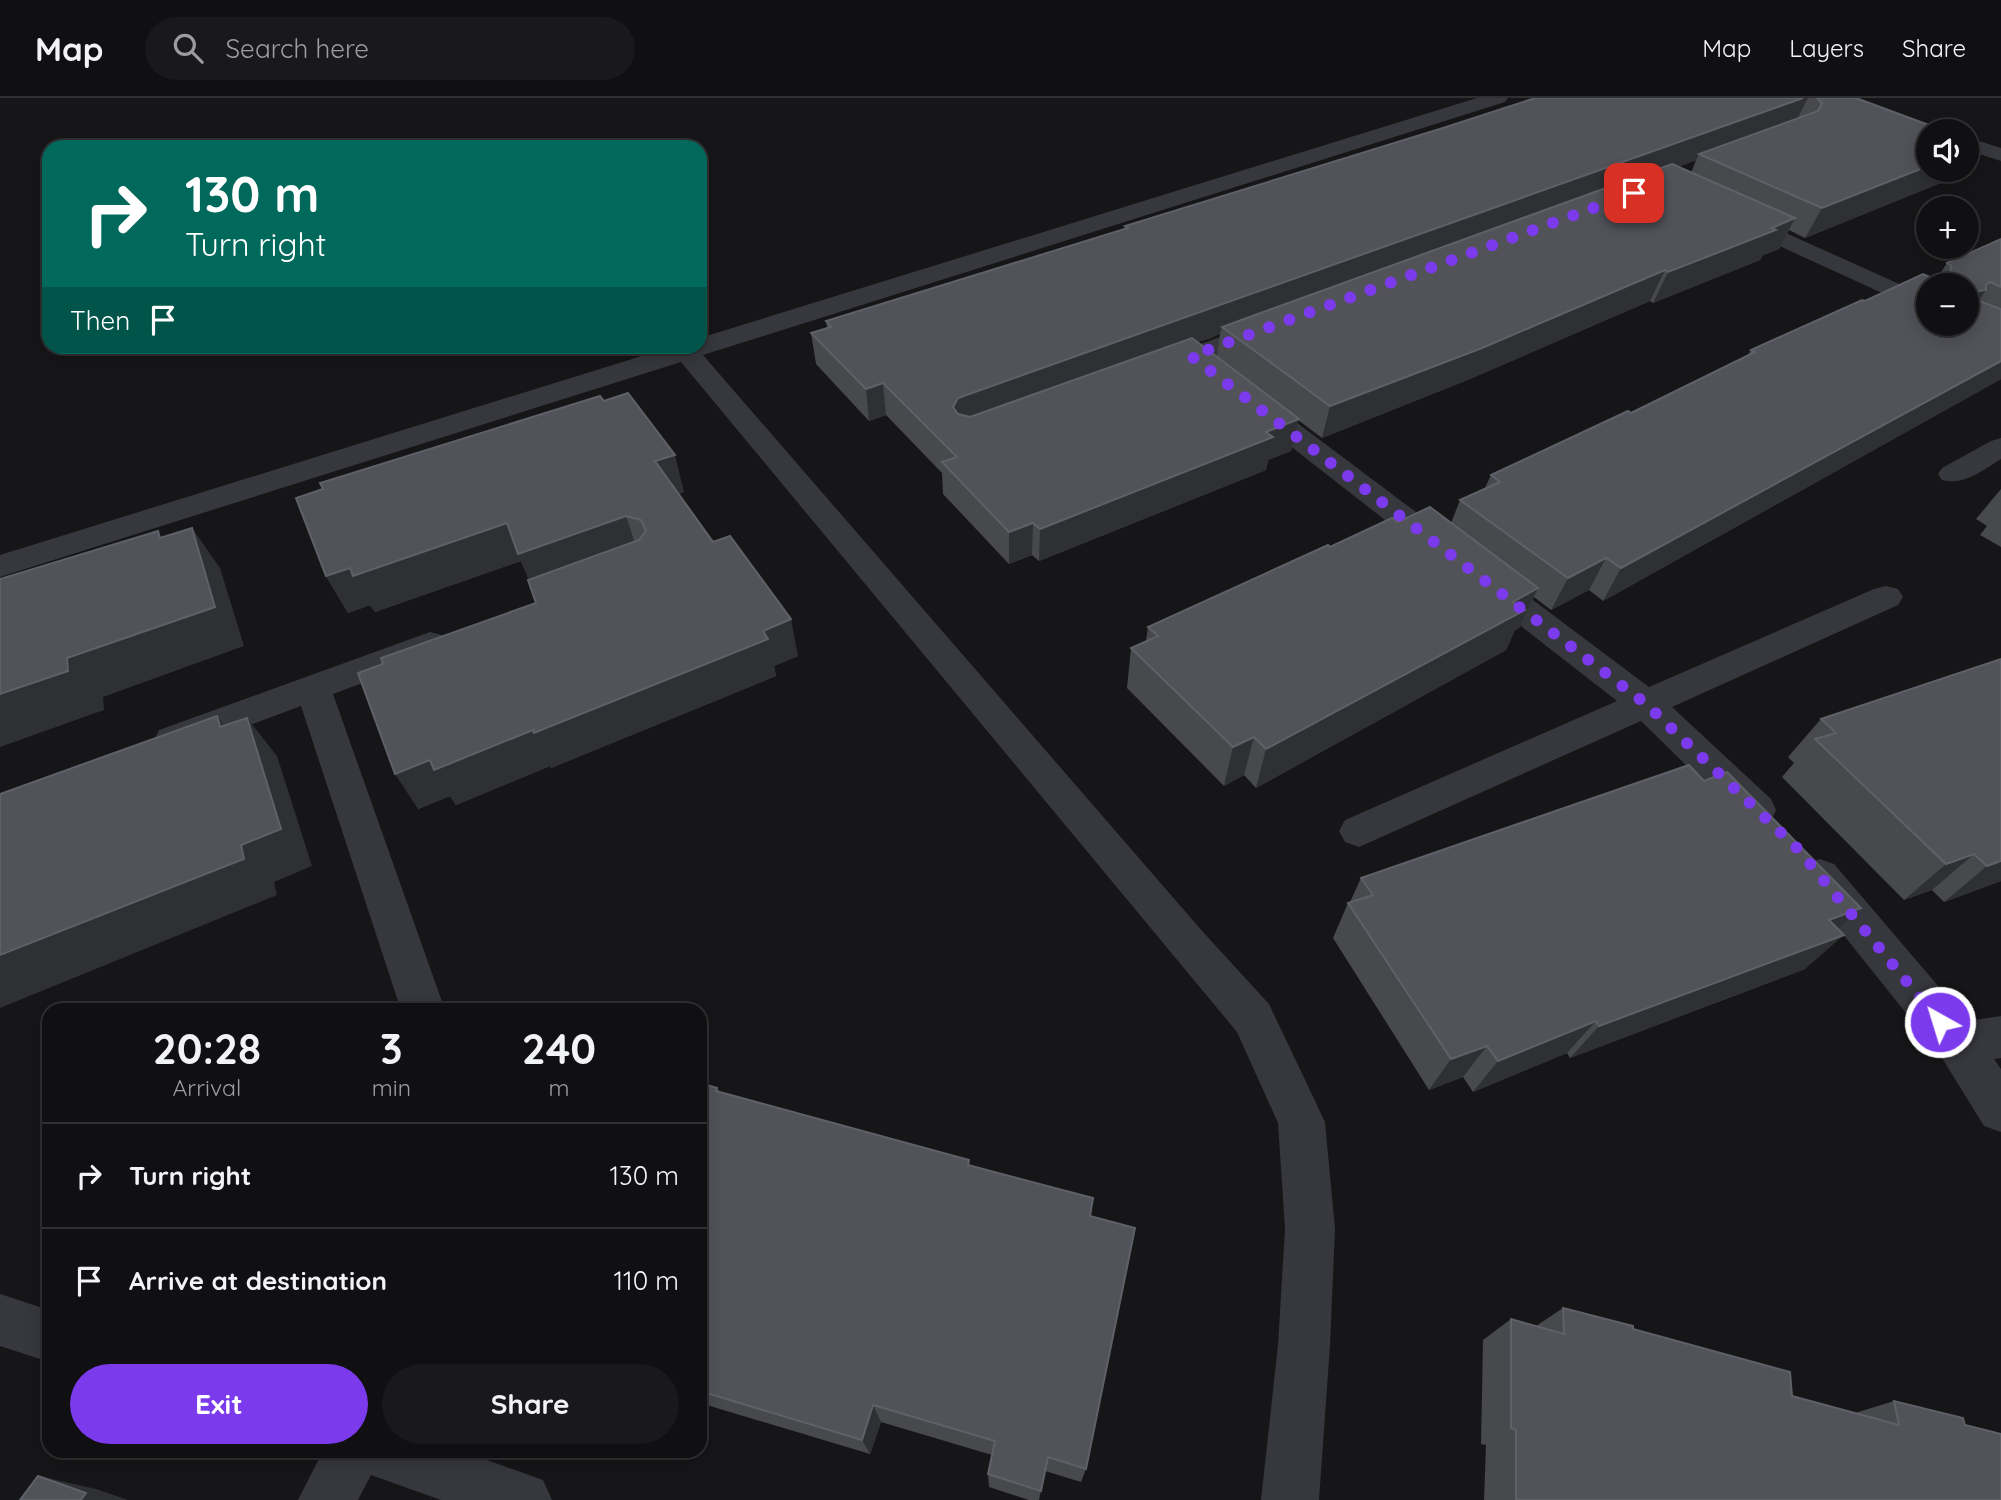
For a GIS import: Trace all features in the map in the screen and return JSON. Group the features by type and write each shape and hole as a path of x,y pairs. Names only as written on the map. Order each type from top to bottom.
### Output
{"street":[{"path":"707,345 1498,98"},
{"path":"1979,147 2001,155"},
{"path":"1709,205 1916,300"},
{"path":"1139,376 1295,318"},
{"path":"0,566 680,354"},
{"path":"688,354 1188,945 1253,1018 1301,1122 1310,1229 1304,1345 1290,1500"},
{"path":"1191,356 1646,704 1789,840 1958,1043 2001,1110"},
{"path":"1953,474 2001,447"},
{"path":"1359,831 1886,597"},
{"path":"144,751 456,634"},
{"path":"313,687 421,1003"},
{"path":"1958,1043 2001,1037"},
{"path":"0,1320 42,1334"},
{"path":"327,1500 350,1458"},
{"path":"401,1458 523,1500"}],"building":[{"path":"1535,98 1803,98 958,398 953,407 958,414 970,417 1192,338 1299,419 1266,432 1273,437 1040,529 1033,523 1009,532 942,462 957,457 883,383 866,389 811,333 831,327 826,321"},
{"path":"1817,98 1856,98 1916,120 1916,171 1822,208 1699,154 1818,111 1822,103"},
{"path":"1672,164 1795,218 1772,228 1776,230 1668,272 1665,270 1482,348 1330,406 1222,327"},
{"path":"2001,239 2001,287 1990,282 1986,285 1986,290 1979,291 1979,273 1951,273 1951,266 1947,263 1956,259 1979,259 1979,249"},
{"path":"1916,277 1916,336 1979,336 1979,301 2001,309 2001,361 1621,568 1606,558 1568,578 1460,500 1500,482 1491,475 1628,411 1631,413 1755,352 1751,350 1862,300"},
{"path":"628,393 675,455 655,461 713,542 730,536 791,619 763,631 768,639 534,733 533,730 434,770 430,760 395,774 358,673 383,664 381,658 536,603 528,580 639,540 646,531 641,520 626,516 518,554 507,523 353,576 350,568 326,576 296,498 323,489 320,483 600,396 604,401"},
{"path":"1430,507 1538,588 1513,602 1525,610 1266,749 1254,737 1233,747 1131,648 1158,636 1148,627 1328,545 1330,547 1392,518 1398,522"},
{"path":"192,528 215,607 67,658 68,671 0,694 0,579 158,531 160,538"},
{"path":"2001,659 2001,861 1987,866 1974,854 1946,864 1815,739 1836,733 1821,719"},
{"path":"217,716 220,727 247,718 281,829 241,845 244,859 0,955 0,794"},
{"path":"1689,765 1704,781 1727,772 1861,908 1829,920 1844,935 1599,1026 1596,1021 1498,1061 1487,1046 1451,1059 1348,903 1373,895 1361,878"},
{"path":"707,1085 717,1088 716,1091 969,1160 968,1165 1093,1198 1090,1216 1135,1228 1086,1469 1048,1457 1041,1491 988,1474 995,1441 873,1405 862,1440 707,1393"},
{"path":"1563,1308 1790,1372 1792,1396 1899,1425 1894,1401 1963,1418 1965,1425 2001,1434 2001,1500 1516,1500 1516,1430 1511,1428 1511,1319 1564,1334"},
{"path":"38,1476 86,1493 81,1500 20,1500"}],"route":[{"path":"1634,193 1191,356 1646,704 1798,849 1940,1022"}]}
